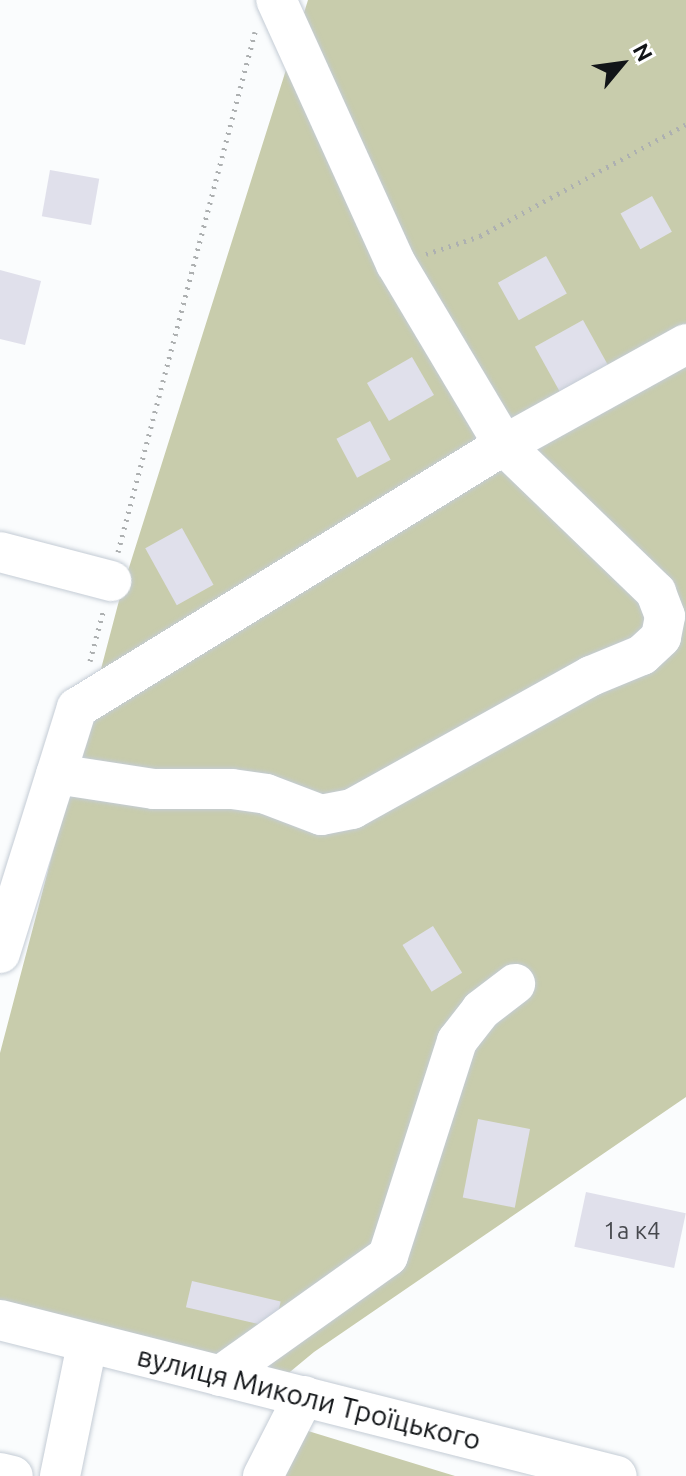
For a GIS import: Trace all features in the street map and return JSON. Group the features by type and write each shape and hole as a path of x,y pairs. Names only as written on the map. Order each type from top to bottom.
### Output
{"street":[{"path":"56,774 154,789 244,791 321,815 352,809 591,676 642,655 661,637 665,616 656,592 504,445 396,264 267,8"},
{"path":"2,941 77,708 504,445 686,344"},
{"path":"0,552 111,581"},
{"path":"220,1376 388,1256 457,1041 481,1010 515,984"},
{"name":"вулиця Миколи Троїцького","path":"0,1320 617,1476"},
{"path":"60,1476 87,1344"},
{"path":"263,1476 304,1396"},
{"path":"0,1473 13,1476"}],"path":[{"path":"77,708 267,8"},
{"path":"396,264 480,236 686,124"}],"green space":[{"path":"308,0 686,0 686,1097 314,1352 279,1381 0,1318 0,1053 121,593"},
{"path":"282,1423 455,1476 262,1476"}],"building":[{"path":"50,170 99,179 91,225 42,216"},
{"path":"652,196 672,232 640,249 621,213"},
{"path":"546,256 567,294 519,320 498,283"},
{"path":"0,270 41,281 25,345 0,339"},
{"path":"583,320 608,365 560,392 535,347"},
{"path":"412,357 434,395 389,421 367,383"},
{"path":"370,421 391,460 357,478 336,439"},
{"path":"182,528 214,585 177,605 145,548"},
{"path":"433,926 462,973 432,992 402,945"},
{"path":"478,1119 530,1129 515,1208 463,1198"},
{"path":"586,1192 686,1213 674,1268 574,1247"},
{"path":"192,1281 281,1301 275,1328 186,1307"}]}
